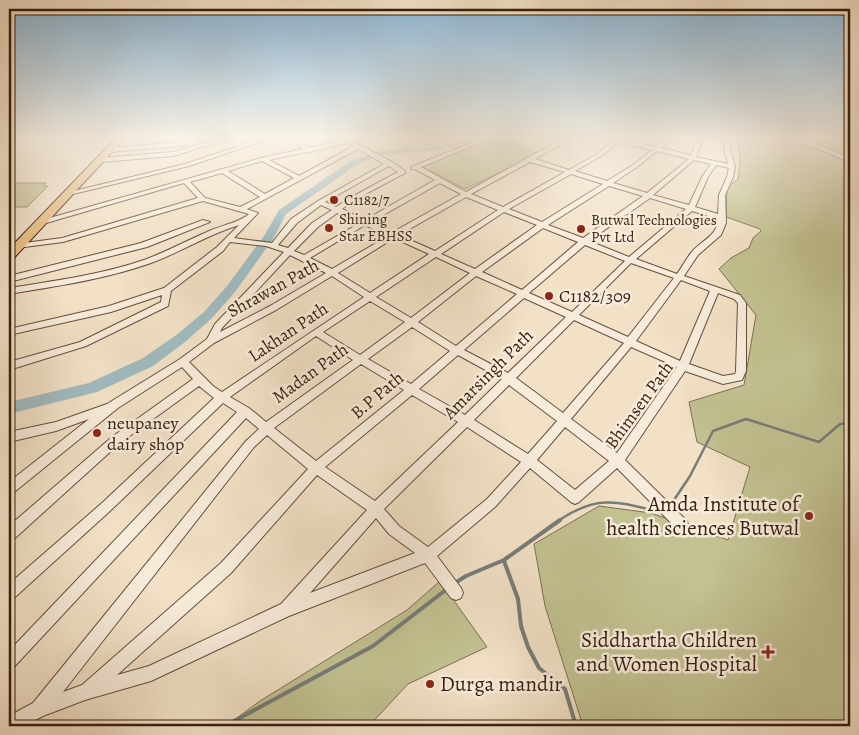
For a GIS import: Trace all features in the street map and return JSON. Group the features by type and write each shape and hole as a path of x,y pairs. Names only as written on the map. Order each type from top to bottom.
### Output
{"highway":[{"path":"9,256 13,247 43,221 88,172"}],"street":[{"path":"68,194 157,172"},
{"path":"43,221 219,172"},
{"path":"226,172 265,197"},
{"path":"288,172 299,178"},
{"path":"242,209 310,172"},
{"path":"266,245 294,220 320,202 373,172"},
{"path":"211,341 218,326 315,224 402,172"},
{"name":"Bhimsen Path","path":"425,172 465,194 503,210 630,260 737,297 742,303 741,371 738,377 723,380 683,366 618,462 602,473 575,498 529,461"},
{"name":"Shrawan Path","path":"9,489 114,405 183,362 211,341 334,272 465,194 507,172"},
{"name":"Lakhan Path","path":"9,594 106,507 224,396 316,332 503,210 569,172"},
{"path":"571,172 723,218"},
{"name":"Madan Path","path":"40,709 250,444 267,428 283,414 412,322 476,272 542,225 625,172"},
{"name":"B.P Path","path":"85,692 226,568 316,468 584,241 648,196 676,172"},
{"name":"Amarsingh Path","path":"285,610 376,509 467,421 508,378 630,260 691,208 708,172"},
{"path":"9,725 40,709 85,692 151,673 285,610 428,555 491,503 529,461 630,342 695,253 718,233 723,218 722,195 731,172"},
{"path":"9,332 111,309 167,290 220,249 254,213 203,198 186,181"},
{"path":"305,258 439,181"},
{"path":"13,247 63,240 203,198"},
{"path":"320,202 683,366 715,289"},
{"path":"9,291 99,275 147,262 182,248 232,224 248,220"},
{"path":"9,279 144,245 206,222"},
{"path":"229,240 266,245 289,251 334,272 456,350 508,378 618,462 664,505 682,525"},
{"path":"9,366 83,344 132,322 165,304 167,290"},
{"path":"316,332 358,360 467,421 529,461"},
{"path":"183,362 201,379 208,389 224,396 246,410 316,468 376,509 394,530 428,555 456,593"},
{"path":"9,534 116,440 201,379"},
{"path":"9,437 56,426 114,405"},
{"path":"9,662 246,410"}],"shaded area":[{"path":"433,172 500,172 465,189"},
{"path":"739,172 850,172 850,726 583,726 545,606 534,544 599,506 651,513 728,540 750,467 697,442 689,402 744,385 756,315 719,269 731,258 749,248 753,238 761,231 726,217 727,188 738,179"},
{"path":"46,183 43,186 48,186 27,207 9,207 9,184"},
{"path":"440,581 487,647 408,684 369,726 226,726 260,701 407,610"}],"waterway":[{"path":"9,408 92,388 148,362 180,339 208,315 231,289 269,237 282,212 340,172"},
{"path":"670,506 690,476 713,431 746,419 819,442 840,424 850,423"},
{"path":"558,521 586,506 609,502 663,513"},
{"path":"455,583 466,576 504,560 560,520"},
{"path":"504,561 518,599 521,626 528,647 539,668 565,689 576,726"},
{"path":"225,726 373,646 447,589"}],"place":[{"name":"C1182/7","path":"334,200"},
{"name":"Shining Star EBHSS","path":"329,228"},
{"name":"Butwal Technologies Pvt Ltd","path":"581,229"},
{"name":"C1182/309","path":"549,296"},
{"name":"neupaney dairy shop","path":"97,433"},
{"name":"Amda Institute of health sciences Butwal","path":"809,516"},
{"name":"Siddhartha Children and Women Hospital","path":"768,652"},
{"name":"Durga mandir","path":"430,684"}]}
